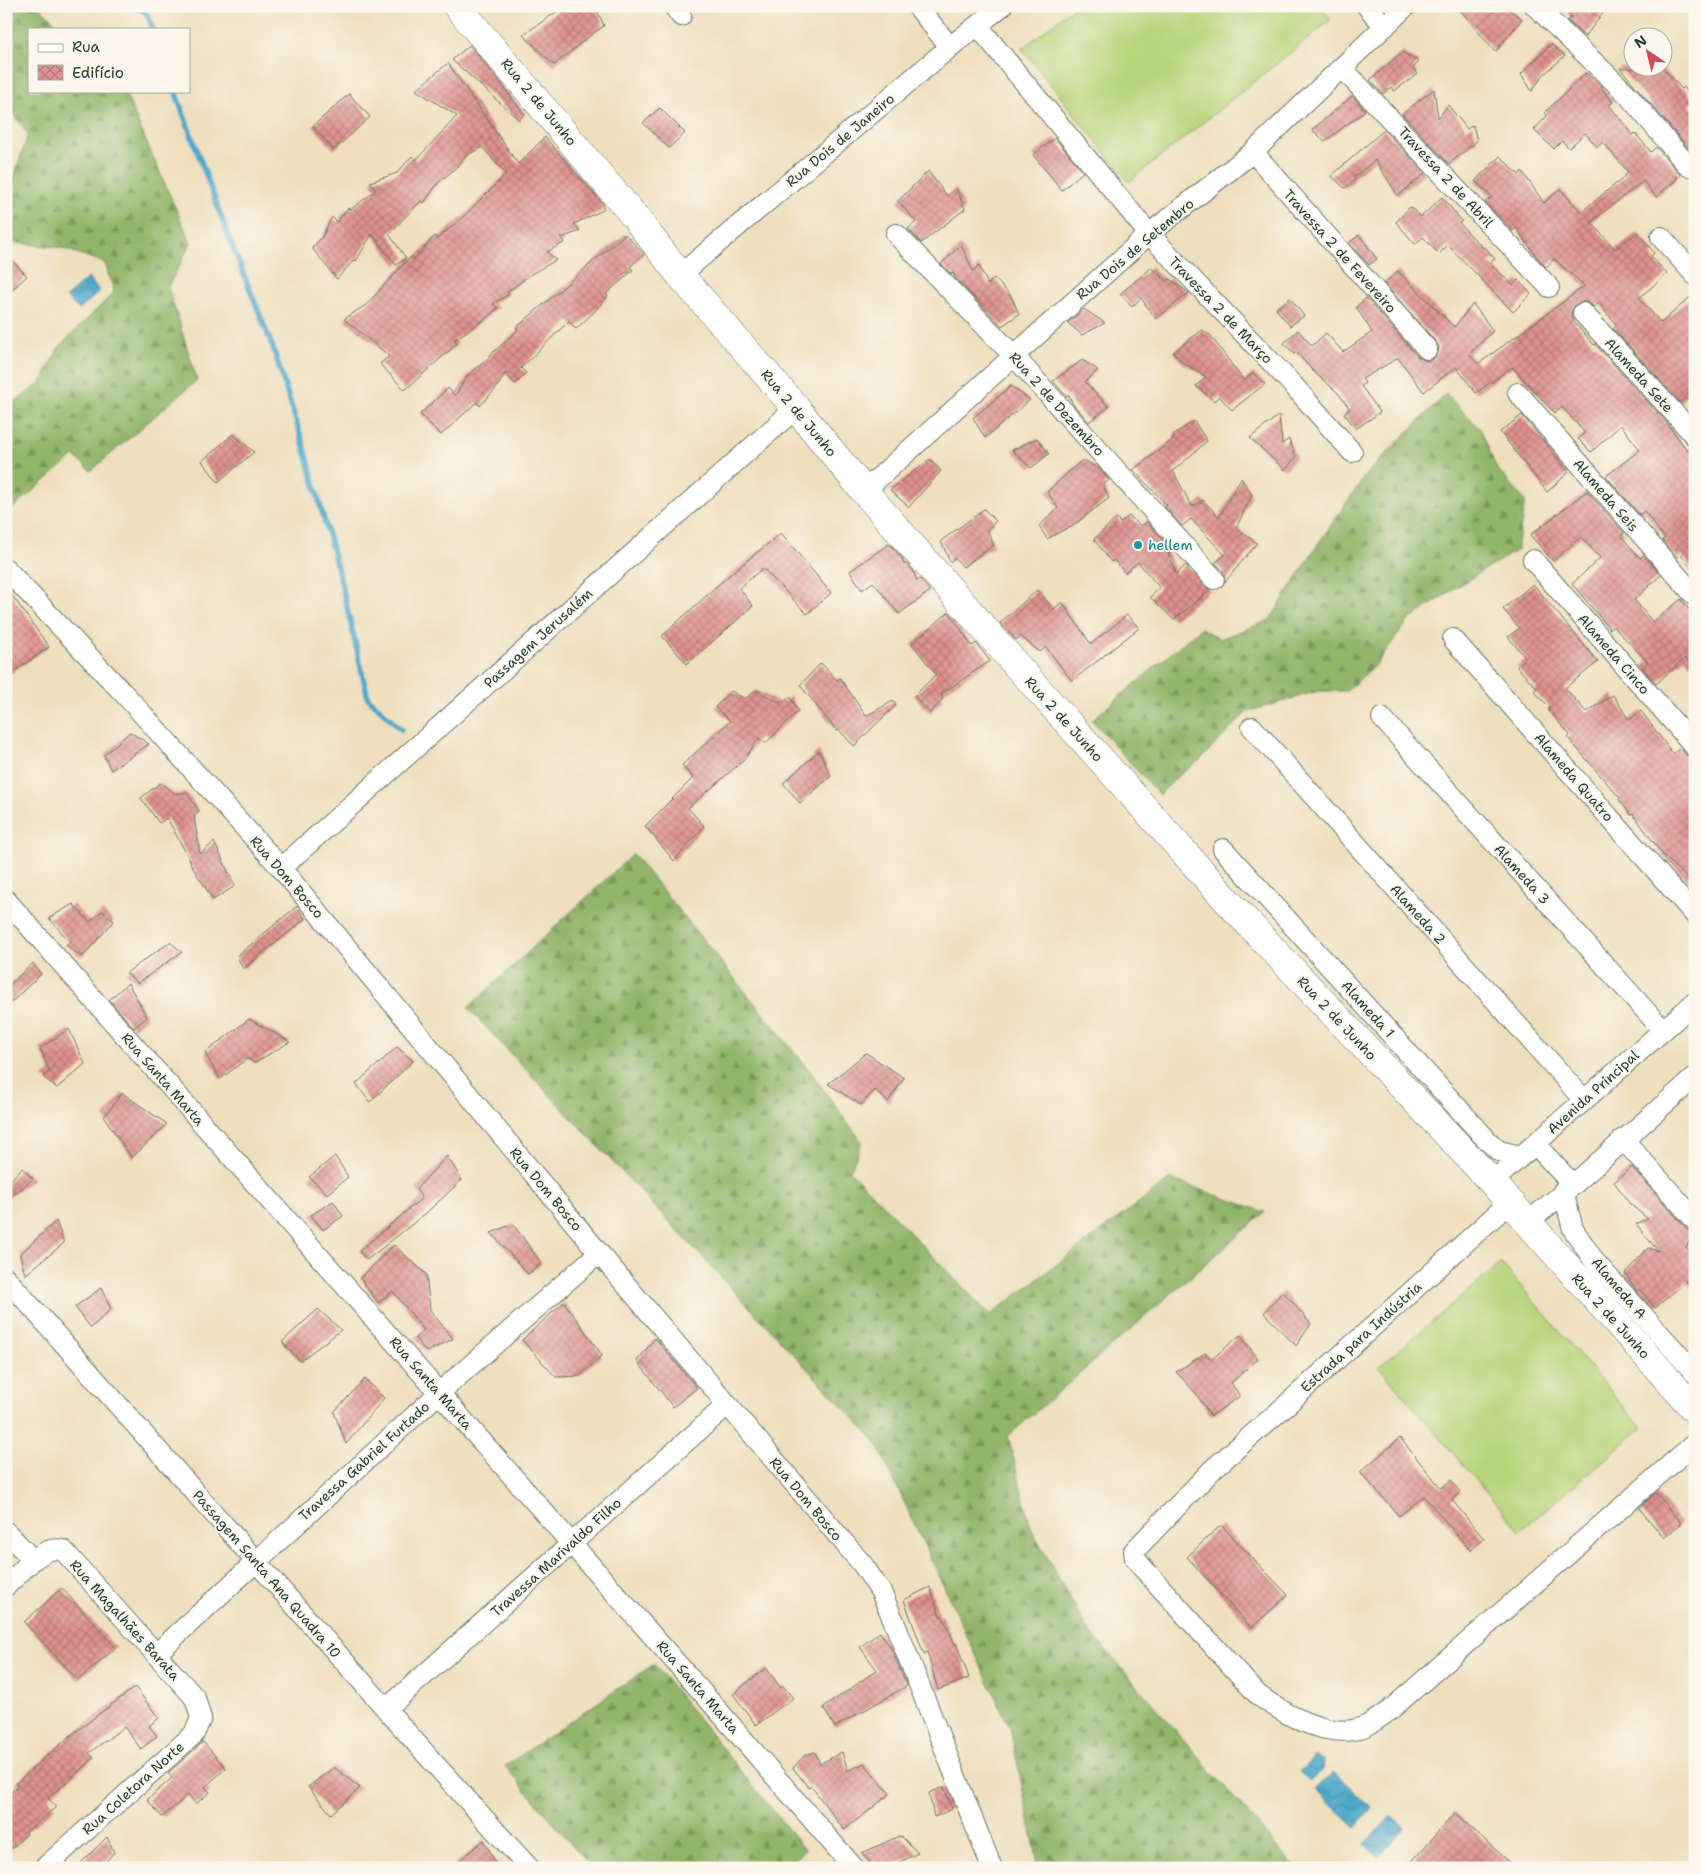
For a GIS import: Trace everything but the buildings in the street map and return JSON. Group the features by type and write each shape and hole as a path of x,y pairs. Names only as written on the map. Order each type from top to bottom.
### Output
{"street":[{"name":"Rua 2 de Junho","path":"457,6 634,216 680,275 796,408 864,491 1018,667 1233,907 1492,1182 1695,1410"},
{"path":"916,6 950,47"},
{"name":"Rua Dois de Janeiro","path":"680,275 950,47 1002,6"},
{"path":"1367,6 1385,27"},
{"name":"Rua Dois de Setembro","path":"864,491 1149,234 1253,152 1406,6"},
{"path":"1535,6 1627,94 1688,166"},
{"name":"Travessa 2 de Março","path":"978,26 1149,234 1293,385 1352,452"},
{"name":"Travessa 2 de Abril","path":"1342,68 1549,287"},
{"name":"Travessa 2 de Fevereiro","path":"1253,152 1427,349"},
{"name":"Rua 2 de Dezembro","path":"896,234 1013,355 1214,579"},
{"path":"1661,237 1695,275"},
{"name":"Alameda Sete","path":"1583,313 1695,436"},
{"name":"Alameda Seis","path":"1518,393 1695,596"},
{"name":"Passagem Jerusalém","path":"281,868 796,408"},
{"name":"Alameda Cinco","path":"1532,560 1695,747"},
{"name":"Rua Dom Bosco","path":"6,569 127,697 281,868 599,1253 863,1565 882,1592 992,1868"},
{"name":"Alameda Quatro","path":"1453,638 1695,914"},
{"name":"Alameda 3","path":"1382,718 1663,1030"},
{"name":"Alameda 2","path":"1252,727 1584,1100"},
{"name":"Alameda 1","path":"1223,849 1487,1140 1499,1150 1528,1150"},
{"name":"Rua Santa Marta","path":"6,900 723,1716 854,1868"},
{"name":"Avenida Principal","path":"1492,1182 1695,1002"},
{"path":"1518,1213 1568,1188 1695,1077"},
{"path":"1623,1139 1695,1220"},
{"path":"1528,1150 1568,1188"},
{"name":"Alameda A","path":"1568,1188 1573,1229 1595,1262 1695,1373"},
{"name":"Estrada para Indústria","path":"1518,1213 1283,1408 1213,1469 1134,1551 1135,1558 1258,1695 1278,1710 1299,1720 1318,1727 1352,1730 1366,1726 1389,1711 1695,1444"},
{"name":"Travessa Gabriel Furtado","path":"156,1654 439,1393 599,1253"},
{"name":"Passagem Santa Ana Quadra 10","path":"6,1278 432,1762 529,1868"},
{"name":"Travessa Marivaldo Filho","path":"386,1709 727,1405"},
{"path":"6,1532 33,1560 6,1586"},
{"name":"Rua Magalhães Barata","path":"33,1560 45,1551 55,1548 63,1550 195,1698"},
{"name":"Rua Coletora Norte","path":"44,1868 194,1734 201,1718 195,1698"}],"green space":[{"path":"6,6 39,6 61,28 28,28 28,92 124,92 191,243 168,287 197,380 91,471 74,456 6,514 6,408 41,383 59,347 114,292 105,263 62,248 10,242 6,231 6,195 28,134 6,105"},
{"path":"1075,6 1320,6 1331,20 1129,182 1022,49"},
{"path":"1446,394 1481,430 1496,467 1525,501 1517,550 1455,588 1409,620 1376,664 1347,691 1318,691 1247,712 1201,759 1178,776 1159,795 1092,720 1201,628 1220,639 1270,620 1320,541 1367,473"},
{"path":"633,854 810,1071 862,1142 850,1171 990,1315 1170,1179 1265,1212 1008,1436 1031,1528 1086,1627 1295,1868 1039,1868 1010,1728 876,1442 468,1008"},
{"path":"1501,1263 1642,1428 1520,1531 1379,1367"},
{"path":"654,1664 805,1850 784,1868 592,1868 505,1766"}],"water":[{"path":"88,278 100,291 79,310 66,297"},
{"path":"1315,1756 1324,1761 1323,1770 1310,1781 1299,1772"},
{"path":"1334,1772 1372,1808 1355,1827 1315,1790"},
{"path":"1391,1816 1405,1828 1379,1857 1365,1844"}],"waterway":[{"path":"135,6 147,14 153,28"},
{"path":"175,92 228,235 272,345 305,449 341,582 368,698 401,729"}],"place":[{"name":"hellem","path":"1138,545"}]}
